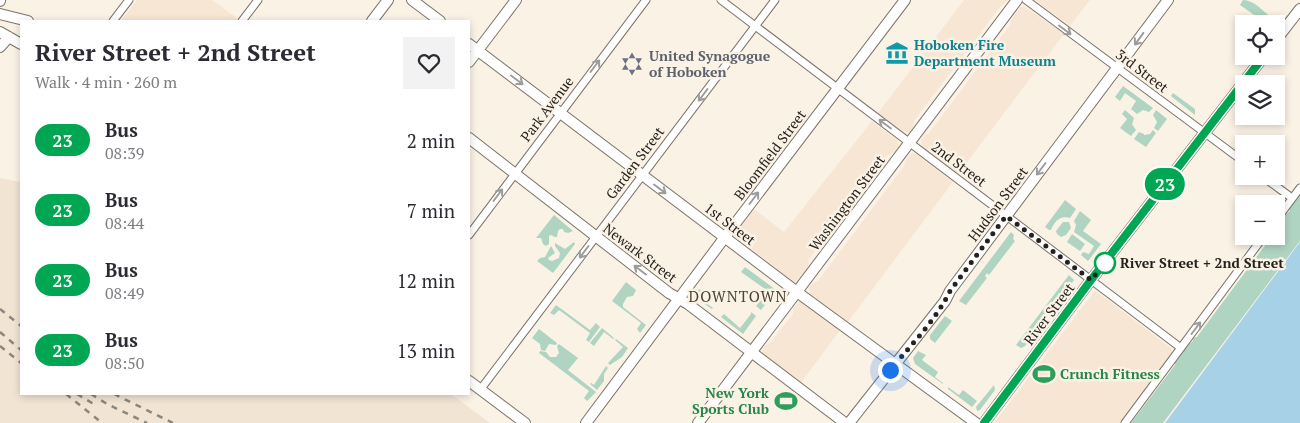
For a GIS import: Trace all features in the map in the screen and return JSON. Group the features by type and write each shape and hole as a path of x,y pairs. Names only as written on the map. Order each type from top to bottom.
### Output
{"street":[{"path":"114,20 129,0"},
{"path":"243,20 258,0"},
{"path":"373,20 388,0"},
{"path":"412,0 439,20"},
{"path":"470,61 516,0"},
{"name":"Park Avenue","path":"470,234 646,0"},
{"name":"2nd Street","path":"721,0 1182,348"},
{"name":"Garden Street","path":"480,390 774,0"},
{"name":"Bloomfield Street","path":"586,423 905,0"},
{"name":"Washington Street","path":"698,423 1017,0"},
{"name":"3rd Street","path":"1026,0 1235,156"},
{"name":"Hudson Street","path":"847,423 895,363 907,351 945,301 950,291 1168,0"},
{"path":"1285,28 1300,9"},
{"path":"0,14 24,20"},
{"path":"0,47 4,34 20,43"},
{"name":"1st Street","path":"470,45 797,292 976,423"},
{"name":"River Street","path":"984,423 1091,280 1257,65"},
{"name":"Newark Street","path":"470,139 596,236 847,423"},
{"path":"1274,185 1292,198"},
{"path":"1285,208 1300,188"},
{"path":"1125,423 1257,245"},
{"path":"470,382 525,423"}],"shaded area":[{"path":"137,0 212,0 237,18 236,20 122,20"},
{"path":"964,0 1009,0 1000,7 914,121 913,128 909,133 904,132 878,113"},
{"path":"1035,0 1090,0 1070,26"},
{"path":"1024,6 1064,34 958,174 922,147 921,140 929,133 1010,25 1011,20 1020,7"},
{"path":"872,121 898,141 899,146 896,151 887,156 809,259 808,267 797,282 792,283 734,234 753,208 784,232"},
{"path":"912,153 953,182 848,322 810,294 809,287 818,281"},
{"path":"0,178 20,182 20,395 452,395 490,423 0,423"},
{"path":"1094,292 1097,292 1171,348 1171,357 1120,423 994,423"},
{"path":"800,301 803,301 841,329 800,384 762,354 762,351 765,345 771,342 793,314 794,307"}],"green space":[{"path":"1243,0 1247,1 1255,4 1268,15 1254,15 1240,5"},
{"path":"1143,70 1163,85 1161,89 1138,71"},
{"path":"1123,86 1153,108 1149,112 1143,110 1137,114 1131,109 1136,101 1125,93 1120,101 1115,97"},
{"path":"1173,93 1195,109 1195,115 1171,96"},
{"path":"1125,110 1134,118 1132,124 1136,130 1131,136 1120,128 1127,119 1122,114"},
{"path":"1156,110 1167,119 1158,131 1154,128 1157,122 1153,115"},
{"path":"1153,130 1156,133 1146,147 1134,139 1139,132 1144,135 1150,134"},
{"path":"1300,195 1300,241 1163,423 1131,423 1175,365 1175,361 1193,341 1192,338 1197,337 1265,245 1285,245 1285,215 1290,211 1289,209"},
{"path":"1065,200 1076,209 1070,218 1060,218 1049,230 1045,227"},
{"path":"1080,211 1091,220 1083,231 1101,244 1088,261 1081,255 1083,252 1089,254 1094,246 1074,232 1076,225 1074,221"},
{"path":"554,215 573,231 568,233 560,229 557,237 549,236 549,244 546,246 541,238 536,238"},
{"path":"1063,222 1069,222 1071,228 1066,235 1061,237 1056,231"},
{"path":"1011,232 1014,235 1013,239 1015,241 989,275 987,273 985,276 987,278 966,305 959,301"},
{"path":"1072,234 1085,244 1080,251 1067,242"},
{"path":"574,242 575,244 553,273 537,261 545,257 551,246 555,253 548,258 549,260 552,261 559,258 560,253 555,243 565,249"},
{"path":"745,267 776,290 761,310 756,306 768,291 741,272"},
{"path":"1069,275 1074,280 1025,346 1021,348 1016,345"},
{"path":"626,282 636,290 633,296 627,297 623,307 646,325 640,333 637,329 641,323 612,301"},
{"path":"699,289 703,292 699,298 712,309 694,297"},
{"path":"556,305 590,330 596,323 600,327 589,342 586,340 590,333 559,310 554,315 550,313"},
{"path":"751,312 756,316 743,334 721,317 724,314 740,328"},
{"path":"945,316 952,321 935,343 930,339 930,335"},
{"path":"602,328 614,338 604,332 594,346 590,343"},
{"path":"539,329 557,343 556,345 549,344 545,351 541,350 540,344 532,338"},
{"path":"616,339 628,348 622,357 610,365 608,363 623,347"},
{"path":"559,344 578,358 568,370 596,392 587,401 584,398 589,391 539,353 540,351 546,352 550,357 556,357 559,353 557,346"},
{"path":"918,351 926,355 922,360 938,372 935,377 943,384 915,364 913,358"},
{"path":"606,366 608,368 604,374 604,381 597,390 590,384 594,385"},
{"path":"994,385 995,390 980,410 977,411 976,407"},
{"path":"948,387 959,395 963,390 977,401 972,407 948,389"}],"water":[{"path":"1300,242 1300,423 1165,423"}],"railway":[{"path":"0,309 20,325"},
{"path":"0,332 20,349"},
{"path":"0,346 20,362"},
{"path":"67,395 102,423"},
{"path":"79,395 97,406"},
{"path":"93,395 147,423"},
{"path":"116,395 173,423"}],"bus line":[{"name":"23","path":"984,423 1091,280 1257,65"}],"place":[{"name":"Hoboken Fire Department Museum","path":"897,53"},
{"name":"United Synagogue of Hoboken","path":"632,64"},
{"name":"River Street + 2nd Street","path":"1105,263"},
{"name":"Crunch Fitness","path":"1044,374"},
{"name":"New York Sports Club","path":"786,401"}],"district":[{"name":"DOWNTOWN","path":"738,297"}],"route":[{"path":"890,370 945,301 950,291 1006,216 1091,280 1109,258 1105,263"}]}
